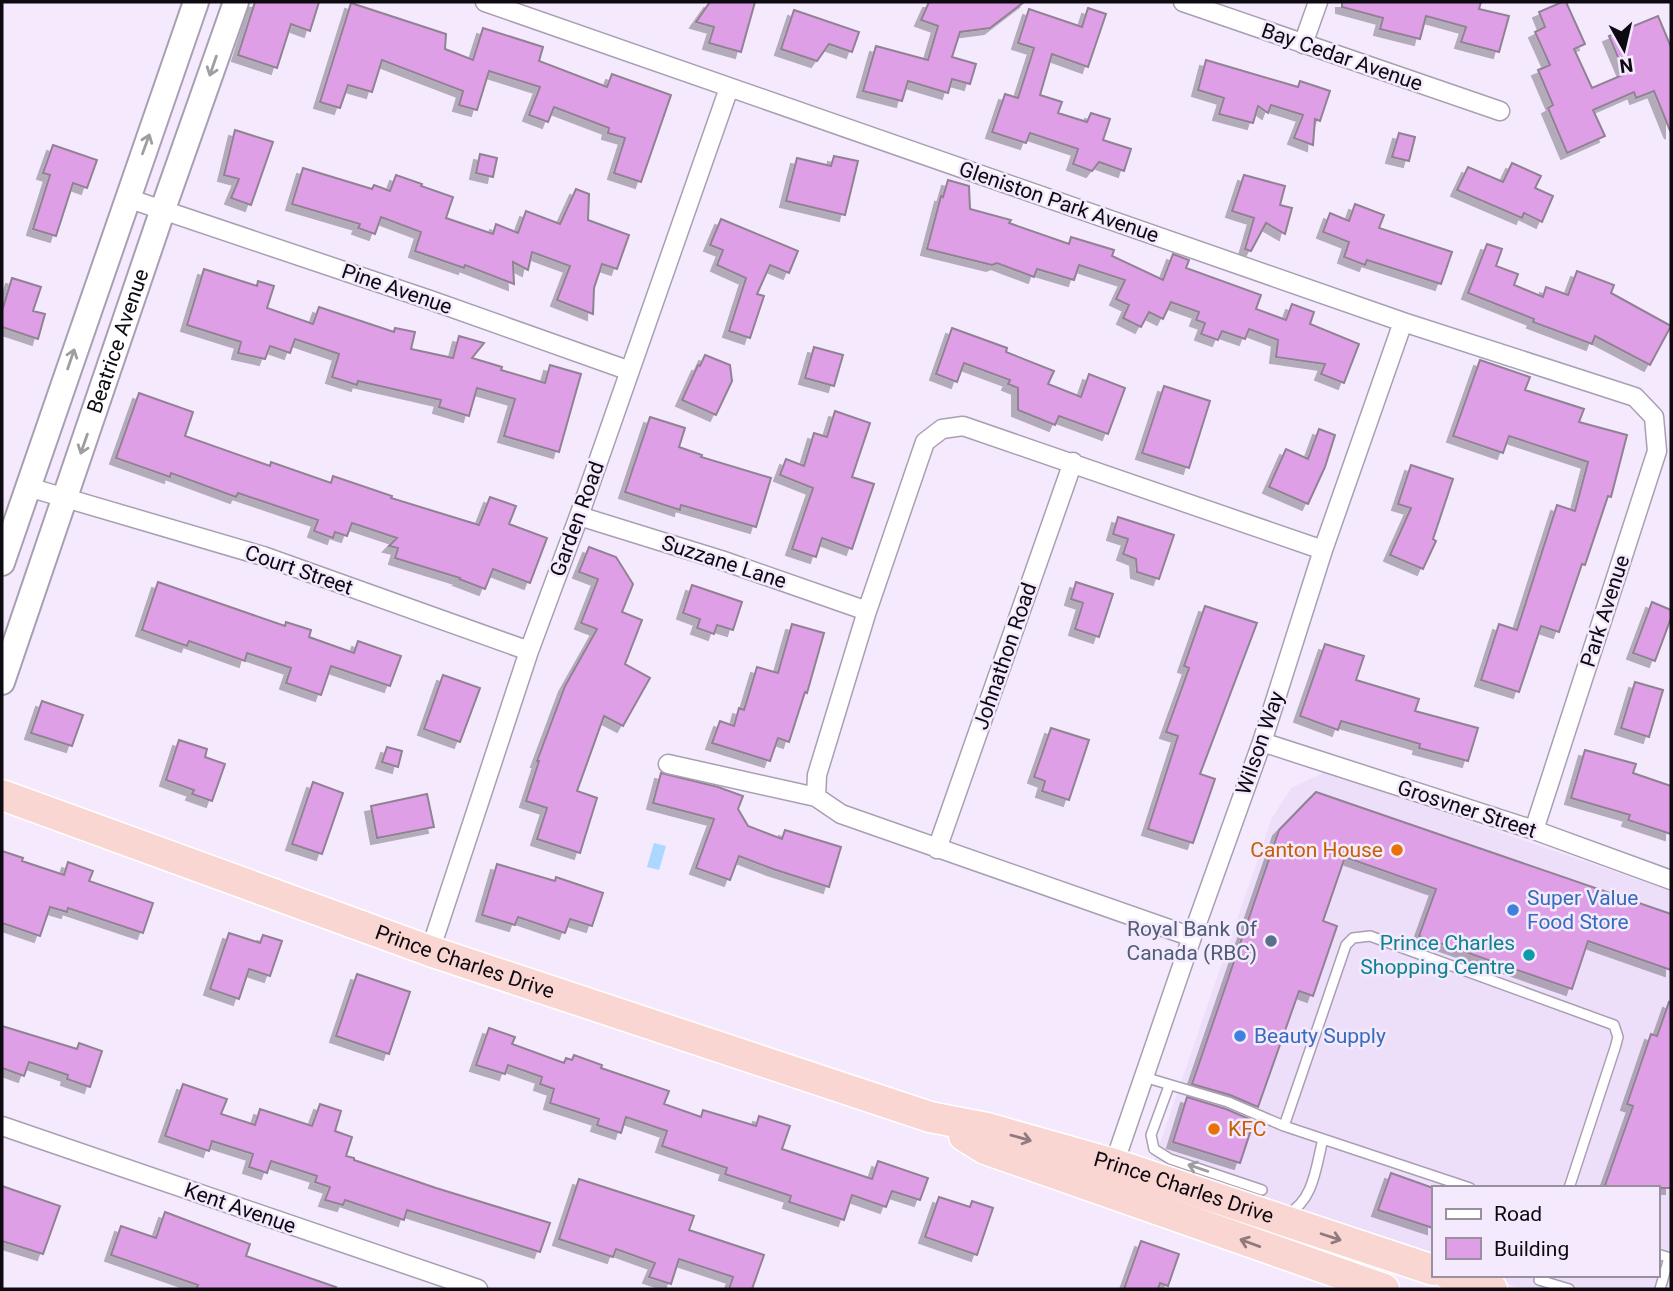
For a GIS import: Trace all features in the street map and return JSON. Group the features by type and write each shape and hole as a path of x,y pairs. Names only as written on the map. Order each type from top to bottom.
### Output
{"highway":[{"name":"Prince Charles Drive","path":"2,795 430,951 930,1117 987,1128 1265,1203 1432,1270"},
{"name":"Prince Charles Drive","path":"930,1117 985,1149 1384,1289"},
{"path":"1456,1277 1492,1289"}],"main road":[{"name":"Beatrice Avenue","path":"2,562 196,2"},
{"name":"Beatrice Avenue","path":"2,682 236,2"}],"street":[{"name":"Gleniston Park Avenue","path":"485,2 1403,322 1635,397"},
{"name":"Bay Cedar Avenue","path":"1183,2 1500,111"},
{"path":"1303,44 1318,2"},
{"name":"Garden Road","path":"430,951 529,651 729,88"},
{"name":"Pine Avenue","path":"127,198 430,300 630,372"},
{"name":"Wilson Way","path":"1114,1164 1262,742 1323,550 1403,322"},
{"name":"Park Avenue","path":"1534,830 1657,451 1654,417 1635,397"},
{"path":"816,797 817,775 867,611 925,442 943,429 963,426 1323,550"},
{"name":"Johnathon Road","path":"937,849 1073,462"},
{"name":"Court Street","path":"28,487 263,556 529,651"},
{"name":"Suzzane Lane","path":"579,516 721,560 867,611"},
{"name":"Grosvner Street","path":"1262,742 1534,830 1671,880"},
{"path":"668,764 816,797 841,814 1192,937"},
{"name":"Kent Avenue","path":"2,1126 478,1289"}],"lane":[{"path":"1284,1126 1346,945 1353,938 1370,936 1614,1025 1618,1037 1615,1048 1570,1186"},
{"path":"1144,1077 1228,1101 1284,1126 1464,1186"},
{"path":"1169,1086 1152,1135 1154,1149 1286,1215 1304,1203 1323,1139"},
{"path":"1660,1289 1670,1258"},
{"path":"1539,1280 1569,1289"}],"shaded area":[{"path":"1325,772 1671,891 1669,1289 1523,1289 1488,1277 1659,1277 1659,1186 1432,1186 1432,1258 1154,1161 1272,818 1291,788"}],"water":[{"path":"654,843 666,846 659,870 647,867"}],"building":[{"path":"255,2 319,2 310,31 291,24 277,68 238,55"},
{"path":"710,2 755,2 741,52 709,43 714,27 696,22"},
{"path":"929,2 1024,2 990,28 960,32 952,57 976,64 970,84 952,79 948,93 908,81 902,101 863,91 876,46 928,60 938,26 921,20"},
{"path":"1342,2 1481,2 1479,9 1509,16 1499,52 1461,42 1466,27 1426,16 1420,39 1380,29 1383,18 1342,7"},
{"path":"1566,2 1585,44 1574,49 1592,88 1625,74 1609,36 1658,16 1671,47 1671,133 1654,91 1636,98 1634,92 1593,110 1605,136 1567,153 1548,108 1553,105 1538,70 1550,65 1535,32 1545,27 1539,12"},
{"path":"351,3 446,34 445,49 473,60 483,28 543,47 539,61 607,87 612,74 671,95 641,182 614,173 625,138 608,133 609,128 554,107 548,122 529,115 540,87 489,71 477,110 459,105 463,91 382,60 372,92 348,85 340,108 320,102"},
{"path":"1088,8 1106,14 1088,67 1052,54 1040,95 1062,102 1058,113 1087,122 1091,113 1110,119 1103,140 1131,149 1124,171 1099,162 1092,171 1073,164 1078,149 1030,133 1026,143 992,132 1005,94 1018,98 1034,48 1018,43 1029,9 1082,27"},
{"path":"794,10 859,32 852,52 829,44 817,61 781,49"},
{"path":"1206,60 1298,87 1300,81 1330,91 1320,121 1315,119 1313,145 1294,138 1303,115 1271,105 1268,113 1258,106 1253,123 1219,114 1224,98 1198,90"},
{"path":"235,130 273,142 251,205 231,198 239,179 224,175"},
{"path":"1399,133 1415,137 1409,161 1392,157"},
{"path":"53,145 97,160 87,188 73,183 56,236 33,229 50,175 43,173"},
{"path":"480,154 497,158 493,177 476,173"},
{"path":"834,156 858,161 845,215 786,201 797,158 831,166"},
{"path":"1512,163 1541,176 1535,188 1553,196 1542,222 1524,213 1522,218 1457,190 1468,167 1503,182"},
{"path":"303,168 372,189 374,185 390,191 396,175 422,184 421,186 453,197 446,218 493,234 496,224 518,233 526,211 560,224 576,189 589,194 588,220 629,235 617,269 602,264 594,288 593,314 557,300 570,266 532,252 528,270 513,262 514,284 465,265 464,268 415,251 421,232 381,217 375,234 358,228 360,224 292,204"},
{"path":"1244,175 1285,186 1280,205 1292,208 1285,234 1266,223 1251,251 1245,249 1254,218 1232,211"},
{"path":"948,180 969,186 970,209 1011,220 1009,223 1069,244 1071,237 1114,250 1112,256 1163,280 1173,254 1189,260 1186,268 1261,295 1256,309 1286,320 1292,304 1314,312 1310,324 1359,344 1344,383 1321,374 1325,364 1276,357 1278,340 1249,329 1245,339 1222,331 1218,340 1201,334 1205,323 1196,320 1199,312 1171,302 1163,319 1149,312 1141,327 1123,318 1129,305 1116,299 1125,280 1079,265 1074,280 1037,269 1034,277 997,263 992,265 927,249"},
{"path":"1355,204 1384,215 1379,228 1452,252 1441,284 1367,260 1365,265 1344,257 1349,242 1323,232 1330,213 1349,221"},
{"path":"721,219 798,251 789,273 770,265 757,294 764,296 750,338 729,331 746,278 717,265 723,250 710,245"},
{"path":"1487,244 1502,249 1496,266 1518,274 1514,285 1543,297 1546,287 1568,295 1577,271 1614,285 1611,293 1671,326 1650,365 1595,336 1592,344 1468,293"},
{"path":"204,269 257,286 258,281 274,286 267,308 313,324 319,307 394,332 395,328 415,332 411,349 453,358 459,336 484,343 472,358 502,367 501,370 545,383 550,365 581,374 559,452 504,436 515,399 477,388 469,416 439,407 441,400 358,381 357,385 332,377 339,354 295,339 290,353 270,346 265,359 238,353 241,342 187,325"},
{"path":"12,278 41,287 33,311 45,314 38,339 2,327 2,311"},
{"path":"952,328 1007,348 1006,352 1054,371 1048,384 1081,397 1089,374 1125,388 1108,434 1059,416 1055,425 1018,410 1018,388 1008,384 1010,380 964,363 957,382 936,374"},
{"path":"814,347 843,355 834,386 805,378"},
{"path":"705,355 730,365 732,381 716,415 682,400"},
{"path":"1480,360 1530,377 1525,390 1584,409 1579,422 1627,435 1611,497 1608,496 1559,632 1541,626 1519,692 1481,680 1499,624 1517,630 1557,505 1575,511 1588,462 1509,436 1503,453 1453,436"},
{"path":"1164,386 1210,401 1189,468 1142,453"},
{"path":"139,393 193,412 185,436 270,466 271,462 331,483 333,476 392,496 391,498 479,525 490,497 516,506 509,524 547,538 530,583 493,569 485,589 460,578 395,558 398,548 389,546 397,538 352,523 347,536 335,532 333,538 314,531 318,520 238,493 236,497 171,473 170,477 116,458"},
{"path":"835,411 870,423 852,477 874,484 852,549 822,538 816,557 792,549 813,488 780,475 786,459 804,466 814,433 827,437"},
{"path":"650,417 685,428 679,447 702,455 701,457 771,478 756,527 681,505 680,510 625,492"},
{"path":"1319,429 1335,435 1325,467 1308,504 1269,487 1286,449 1308,459"},
{"path":"1411,465 1453,479 1433,539 1436,541 1423,569 1390,555 1411,508 1398,504"},
{"path":"1118,517 1174,535 1159,579 1137,572 1136,559 1123,554 1128,539 1113,534"},
{"path":"589,547 616,557 633,584 622,612 642,620 625,664 650,678 623,726 604,716 577,791 597,798 580,853 537,839 547,808 526,801 537,761 565,686 597,629 581,623 598,579 579,572"},
{"path":"158,582 285,626 286,622 311,630 309,637 354,653 358,641 401,656 390,686 331,666 321,695 286,683 291,668 247,653 245,661 189,641 187,646 142,630"},
{"path":"1076,582 1113,594 1099,637 1075,629 1083,603 1071,599"},
{"path":"692,585 742,602 733,630 717,625 714,634 697,628 700,619 683,613"},
{"path":"1652,602 1671,610 1671,618 1655,661 1633,653"},
{"path":"1205,606 1257,623 1200,774 1215,779 1193,843 1148,829 1178,736 1166,732 1189,668 1184,666"},
{"path":"792,624 824,633 807,693 805,692 789,742 778,738 770,761 712,743 720,721 734,726 739,708 744,710 757,667 778,673"},
{"path":"1325,644 1364,656 1356,680 1419,699 1415,711 1478,728 1468,761 1419,748 1420,744 1341,721 1338,730 1300,716"},
{"path":"443,675 480,688 460,742 424,729"},
{"path":"1635,682 1663,690 1649,737 1621,728"},
{"path":"42,701 83,715 72,746 31,733"},
{"path":"1051,728 1089,740 1069,800 1042,791 1045,781 1034,777"},
{"path":"179,740 207,749 205,757 225,764 212,801 192,794 194,790 166,780"},
{"path":"387,747 402,751 398,767 382,762"},
{"path":"1585,750 1636,764 1633,773 1671,786 1671,834 1628,820 1630,815 1571,798"},
{"path":"661,773 743,796 738,809 748,826 782,839 785,830 841,847 829,887 739,856 730,880 696,868 714,819 653,803"},
{"path":"313,782 343,793 322,854 292,844"},
{"name":"Prince Charles Shopping Centre","path":"1316,792 1671,914 1671,970 1588,941 1572,989 1419,936 1436,889 1345,857 1323,921 1337,926 1313,996 1299,991 1258,1107 1230,1095 1192,1084 1279,830"},
{"path":"427,794 434,827 377,838 371,806"},
{"path":"2,851 23,858 22,861 64,875 68,862 93,871 89,881 153,903 143,933 68,908 67,912 50,907 40,936 2,923"},
{"path":"497,864 555,881 556,877 603,893 592,926 570,919 565,933 518,917 515,925 482,915"},
{"path":"229,933 260,943 263,935 282,941 270,976 249,969 239,999 210,989"},
{"path":"357,974 410,992 389,1054 336,1036"},
{"path":"1669,1002 1671,1188 1605,1186 1633,1106 1627,1104 1651,1034 1657,1036"},
{"path":"2,1026 77,1049 79,1043 102,1051 90,1087 67,1079 68,1075 29,1062 24,1076 2,1068"},
{"path":"489,1028 515,1037 512,1044 564,1063 566,1058 572,1060 574,1055 602,1065 601,1068 669,1091 664,1104 701,1117 703,1110 756,1126 759,1116 790,1126 782,1149 872,1179 878,1161 928,1178 920,1200 892,1191 886,1207 852,1195 844,1220 789,1202 791,1196 725,1174 727,1168 662,1146 667,1131 626,1117 621,1133 597,1125 599,1119 550,1103 554,1089 540,1084 542,1077 508,1065 505,1074 476,1065"},
{"path":"183,1084 227,1099 221,1114 255,1125 260,1109 312,1126 320,1104 341,1111 335,1131 352,1137 346,1156 436,1188 550,1223 540,1252 407,1210 404,1220 345,1200 343,1205 325,1200 330,1187 315,1182 317,1176 271,1161 267,1173 249,1167 253,1154 212,1141 209,1151 165,1136"},
{"name":"KFC","path":"1187,1097 1254,1121 1240,1163 1173,1142"},
{"path":"1391,1173 1432,1188 1432,1228 1378,1210"},
{"path":"579,1179 694,1216 689,1230 764,1255 752,1289 729,1289 733,1277 679,1259 671,1284 649,1277 655,1263 616,1249 613,1257 559,1239"},
{"path":"2,1186 60,1206 43,1254 2,1241"},
{"path":"939,1197 970,1207 972,1201 993,1208 977,1255 925,1237"},
{"path":"165,1212 250,1244 246,1256 336,1287 196,1289 198,1285 111,1255 121,1226 156,1238"},
{"path":"1141,1241 1179,1254 1168,1286 1160,1283 1158,1289 1124,1289"}],"place":[{"name":"Canton House","path":"1397,850"},
{"name":"Super Value Food Store","path":"1513,910"},
{"name":"Royal Bank Of Canada (RBC)","path":"1271,941"},
{"name":"Prince Charles Shopping Centre","path":"1529,955"},
{"name":"Beauty Supply","path":"1240,1036"},
{"name":"KFC","path":"1214,1129"}]}
